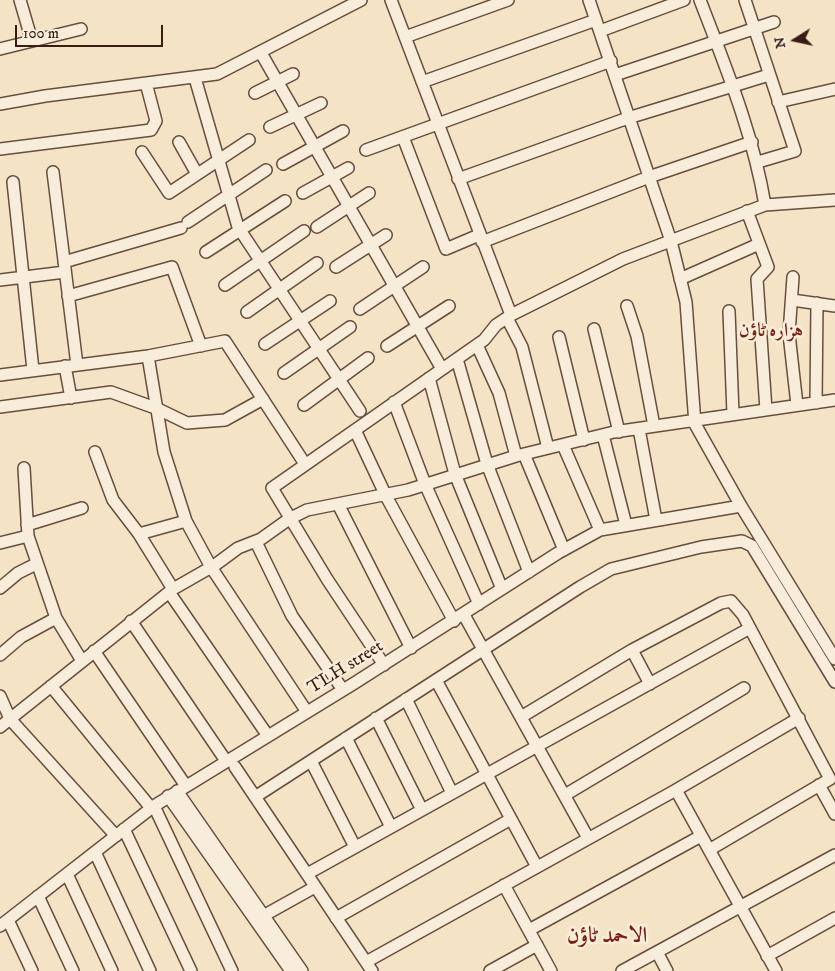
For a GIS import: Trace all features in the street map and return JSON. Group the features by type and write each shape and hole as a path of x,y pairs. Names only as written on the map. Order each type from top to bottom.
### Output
{"street":[{"path":"20,0 32,41"},
{"path":"0,104 217,74 361,0"},
{"path":"391,0 522,347 548,448"},
{"path":"405,37 508,0"},
{"path":"589,0 671,241 686,302 695,420 701,438 835,659"},
{"path":"422,82 684,0"},
{"path":"700,0 752,142 758,162 765,205"},
{"path":"745,0 795,152 758,162"},
{"path":"615,75 774,22"},
{"path":"0,49 81,29"},
{"path":"261,53 442,369"},
{"path":"366,150 611,61"},
{"path":"255,93 293,74"},
{"path":"458,179 628,118 769,75"},
{"path":"196,78 228,196 240,230 360,411"},
{"path":"0,149 151,130 156,121 146,84"},
{"path":"778,102 835,90"},
{"path":"270,127 322,103"},
{"path":"283,164 343,131"},
{"path":"403,137 446,249 752,142"},
{"path":"142,152 169,193 249,140"},
{"path":"179,142 198,174"},
{"path":"303,194 348,168"},
{"path":"0,280 24,278 65,267 184,225 266,170"},
{"path":"53,172 68,296 71,398"},
{"path":"13,182 33,370"},
{"path":"317,227 369,193"},
{"path":"384,665 272,488 477,345 496,325 509,316 623,259 747,211 765,205 835,200"},
{"path":"206,252 284,201"},
{"path":"747,211 768,267 757,279 766,410"},
{"path":"225,285 304,231"},
{"path":"336,267 386,235"},
{"path":"680,279 759,244"},
{"path":"247,312 318,263"},
{"path":"68,296 172,267 201,346"},
{"path":"360,309 423,267"},
{"path":"793,278 790,334 797,405"},
{"path":"792,300 835,306"},
{"path":"265,344 330,301"},
{"path":"816,403 817,303"},
{"path":"387,346 449,306"},
{"path":"628,306 637,336 654,426"},
{"path":"729,311 733,414"},
{"path":"284,373 350,326"},
{"path":"594,329 619,432"},
{"path":"559,337 584,440"},
{"path":"0,374 148,356 225,341 305,464"},
{"path":"477,345 499,393 520,455 564,550"},
{"path":"148,356 164,452 186,521 211,567 308,712"},
{"path":"304,405 368,358"},
{"path":"457,359 486,464 530,572"},
{"path":"428,378 455,474 502,590"},
{"path":"0,407 111,392 158,409 187,423 225,420 263,399"},
{"path":"0,727 171,590 211,567 238,548 256,542 307,510 339,506 386,496 486,464 603,435 835,400"},
{"path":"394,402 425,484 480,604"},
{"path":"638,429 656,520"},
{"path":"354,430 386,496 454,621"},
{"path":"603,435 626,525"},
{"path":"563,445 600,530"},
{"path":"95,452 110,494 139,534 171,590 268,736"},
{"path":"24,468 27,531 36,564 56,618 82,661"},
{"path":"339,506 411,648"},
{"name":"TLH street","path":"4,923 152,807 177,791 231,764 268,736 384,665 564,550 600,530 741,506"},
{"path":"0,543 82,508"},
{"path":"139,534 186,521"},
{"path":"256,542 292,616 343,690"},
{"path":"255,797 580,586 611,569 702,547 746,542 752,546 835,682"},
{"path":"0,588 18,573 36,564"},
{"path":"522,717 632,650 721,603 731,601 737,606 750,628 832,777 709,850"},
{"path":"464,614 588,838"},
{"path":"0,655 21,637 56,618"},
{"path":"131,621 255,797 369,967 504,885 676,790 799,718"},
{"path":"307,874 750,628"},
{"path":"632,650 650,684"},
{"path":"94,651 177,791 291,971"},
{"path":"436,680 537,867"},
{"path":"51,686 152,807 232,971"},
{"path":"564,795 744,688"},
{"path":"0,696 10,719 120,832 191,971"},
{"path":"406,699 452,793"},
{"path":"376,718 422,810"},
{"path":"346,738 391,827"},
{"path":"311,760 355,847"},
{"path":"819,785 835,814"},
{"path":"676,790 776,971"},
{"path":"177,791 302,971"},
{"path":"336,918 511,819"},
{"path":"529,930 701,836"},
{"path":"95,852 150,971"},
{"path":"622,971 835,855"},
{"path":"67,874 112,971"},
{"path":"504,885 552,971"},
{"path":"263,916 315,887"},
{"path":"38,896 73,971"},
{"path":"767,956 835,918"},
{"path":"4,923 32,971"},
{"path":"490,971 537,945"},
{"path":"657,952 666,971"}],"district":[{"name":"ہزارہ ٹاؤن","path":"771,332"},
{"name":"الاحمد ٹاؤن","path":"607,937"}]}
